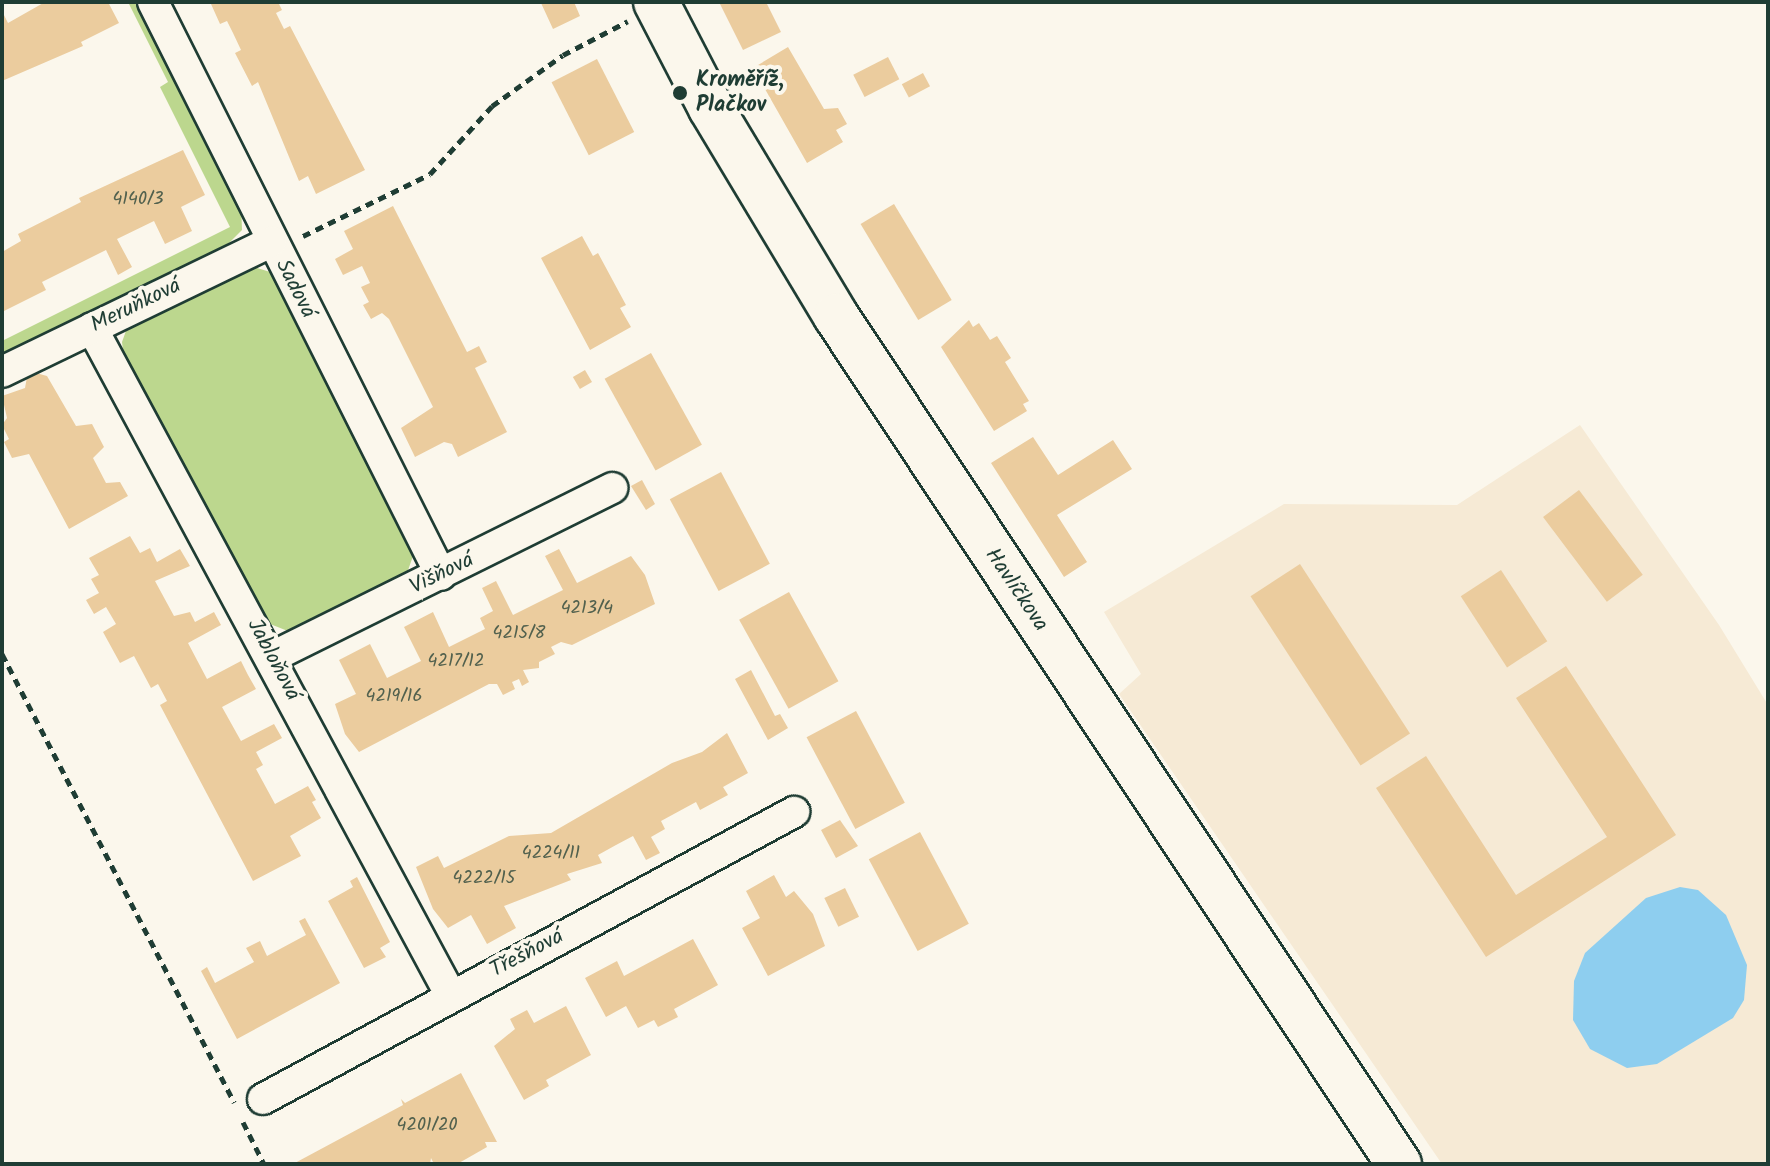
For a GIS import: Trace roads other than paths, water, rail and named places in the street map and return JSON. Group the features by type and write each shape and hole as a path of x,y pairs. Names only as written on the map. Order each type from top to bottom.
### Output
{"street":[{"name":"Sadová","path":"153,2 441,575"},
{"name":"Havlíčkova","path":"646,10 711,108 836,316 1399,1164"},
{"name":"Meruňková","path":"2,372 273,246"},
{"name":"Jabloňová","path":"92,328 272,657 450,994"},
{"name":"Višňová","path":"272,657 612,488"},
{"name":"Třešňová","path":"263,1099 450,994 794,812"}],"water":[{"path":"1680,887 1698,890 1726,915 1747,965 1744,1000 1733,1018 1657,1064 1627,1068 1590,1049 1573,1020 1574,981 1585,953 1646,898"}],"place":[{"name":"Kroměříž, Plačkov","path":"680,93"}]}
